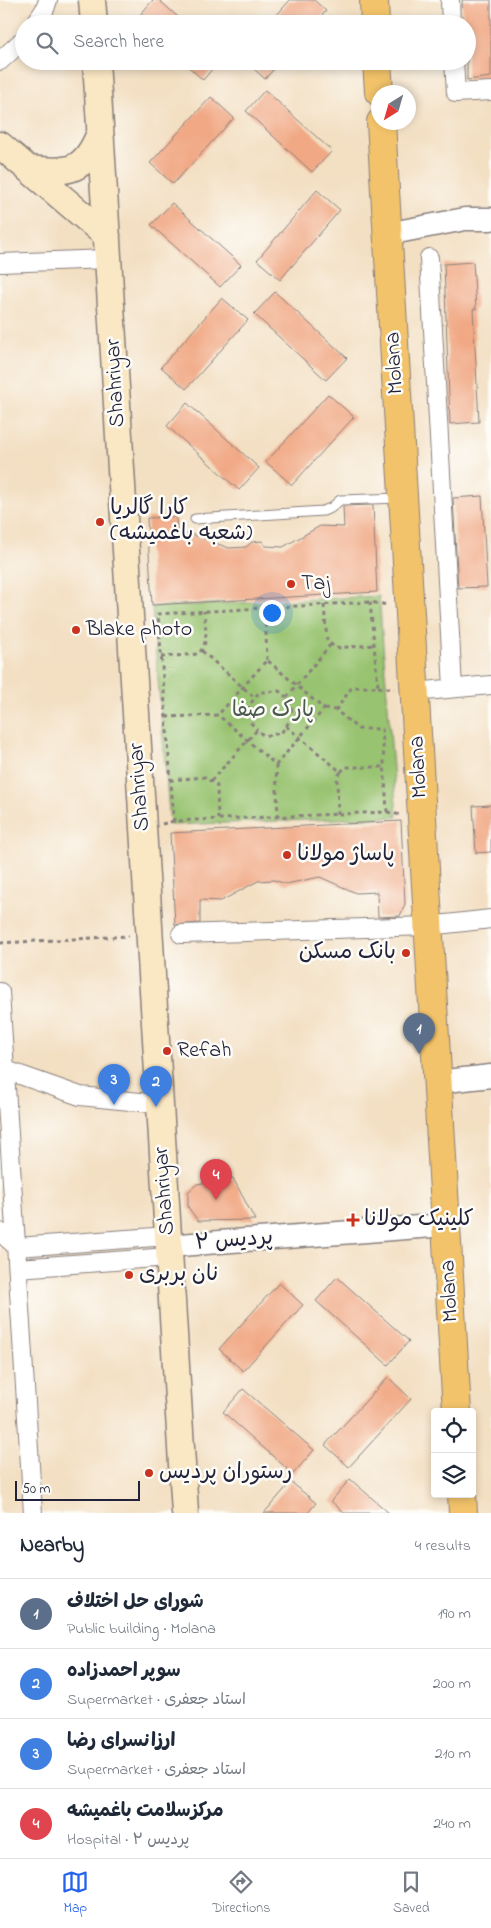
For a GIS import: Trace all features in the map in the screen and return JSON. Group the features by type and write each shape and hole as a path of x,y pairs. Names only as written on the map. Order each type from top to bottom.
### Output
{"main road":[{"path":"92,0 93,15"},
{"path":"374,0 375,15"},
{"name":"Shahriyar","path":"96,70 160,1104 172,1246 185,1513"},
{"path":"378,70 379,85"},
{"name":"Molana","path":"381,130 457,1408"},
{"path":"29,169 62,171 77,167 92,153 100,133"},
{"path":"0,145 29,169 107,248"},
{"path":"462,1498 463,1513"}],"street":[{"path":"40,15 48,0"},
{"path":"450,0 451,15"},
{"path":"0,61 15,47"},
{"path":"455,70 456,93 491,91"},
{"path":"387,234 465,219 491,219"},
{"path":"430,226 491,234"},
{"path":"0,263 107,248"},
{"path":"429,258 453,688"},
{"path":"414,692 491,685"},
{"path":"181,934 428,926 491,919"},
{"path":"0,992 3,1067 17,1246 33,1513"},
{"path":"3,1067 80,1096 160,1104"},
{"path":"437,1082 491,1076"},
{"name":"پردیس ۲","path":"17,1246 172,1246 446,1225"},
{"path":"0,1232 17,1246"},
{"path":"18,1268 172,1246"}],"lane":[{"path":"195,519 323,511 331,508 340,500 402,498"}],"path":[{"path":"267,660 324,709 336,710 358,729 382,729 387,812 174,821 158,614 370,602 378,687 352,688 336,710"},
{"path":"324,605 327,641 336,648 374,645"},
{"path":"218,715 267,660 265,608"},
{"path":"161,657 198,654 202,651 206,642 204,611"},
{"path":"286,697 331,644"},
{"path":"202,651 255,698"},
{"path":"279,691 286,697 291,701 292,718 281,733 264,736 251,723 249,706 259,692 279,691"},
{"path":"278,817 276,765 324,709"},
{"path":"166,717 218,715 276,765"},
{"path":"286,726 341,772"},
{"path":"211,782 257,730"},
{"path":"338,814 337,777 345,767 384,767"},
{"path":"170,780 205,777 217,786 218,819"},
{"path":"0,944 150,935"}],"green space":[{"name":"پارک صفا","path":"379,596 397,817 170,825 152,607"}],"building":[{"path":"153,0 159,0 176,15 140,15"},
{"path":"290,0 314,0 326,11 322,15 277,15"},
{"path":"462,0 491,0 491,77 467,80 467,70 476,70 476,15 463,15"},
{"path":"192,70 211,70 203,80"},
{"path":"255,70 273,70 265,79"},
{"path":"265,90 332,151 312,172 246,111"},
{"path":"211,97 234,118 173,184 150,163"},
{"path":"317,190 340,210 280,280 257,260"},
{"path":"172,203 241,265 220,287 151,225"},
{"path":"473,262 476,309 473,309 479,422 450,424 444,264"},
{"path":"275,292 347,358 326,380 254,314"},
{"path":"222,298 248,320 186,389 161,367"},
{"path":"328,394 354,417 292,485 266,462"},
{"path":"187,403 259,468 239,490 167,426"},
{"path":"482,496 487,587 458,588 453,498"},
{"path":"373,505 377,592 152,605 147,518 176,517 177,534 191,534 229,548 246,547 252,542 262,541 266,546 283,547 320,526 344,527 343,506"},
{"path":"491,805 491,852 476,853 473,806"},
{"name":"پاساژ مولانا","path":"401,821 405,904 400,916 378,917 377,892 356,893 320,877 286,884 274,880 258,881 221,901 200,900 200,923 175,925 170,833"},
{"path":"233,1178 255,1220 198,1221 188,1207 188,1192 197,1184"},
{"path":"337,1277 409,1341 388,1365 316,1301"},
{"path":"279,1283 303,1305 243,1371 219,1349"},
{"path":"388,1377 411,1399 349,1467 325,1445"},
{"path":"243,1389 314,1450 293,1474 223,1412"},
{"path":"350,1479 389,1513 344,1513 331,1501"},
{"path":"291,1482 316,1503 308,1513 264,1513"}],"place":[{"name":"کارا گالریا (شعبه باغمیشه)","path":"100,522"},
{"name":"Taj","path":"291,584"},
{"name":"Blake photo","path":"76,630"},
{"name":"پاساژ مولانا","path":"287,855"},
{"name":"بانک مسکن","path":"406,953"},
{"name":"Refah","path":"167,1051"},
{"name":"شورای حل اختلاف","path":"419,1054"},
{"name":"ارزانسرای رضا","path":"114,1105"},
{"name":"سوپر احمدزاده","path":"156,1107"},
{"name":"مرکزسلامت باغمیشه","path":"216,1200"},
{"name":"کلینیک مولانا","path":"353,1220"},
{"name":"نان بربری","path":"129,1275"},
{"name":"رستوران پردیس","path":"149,1473"}]}
